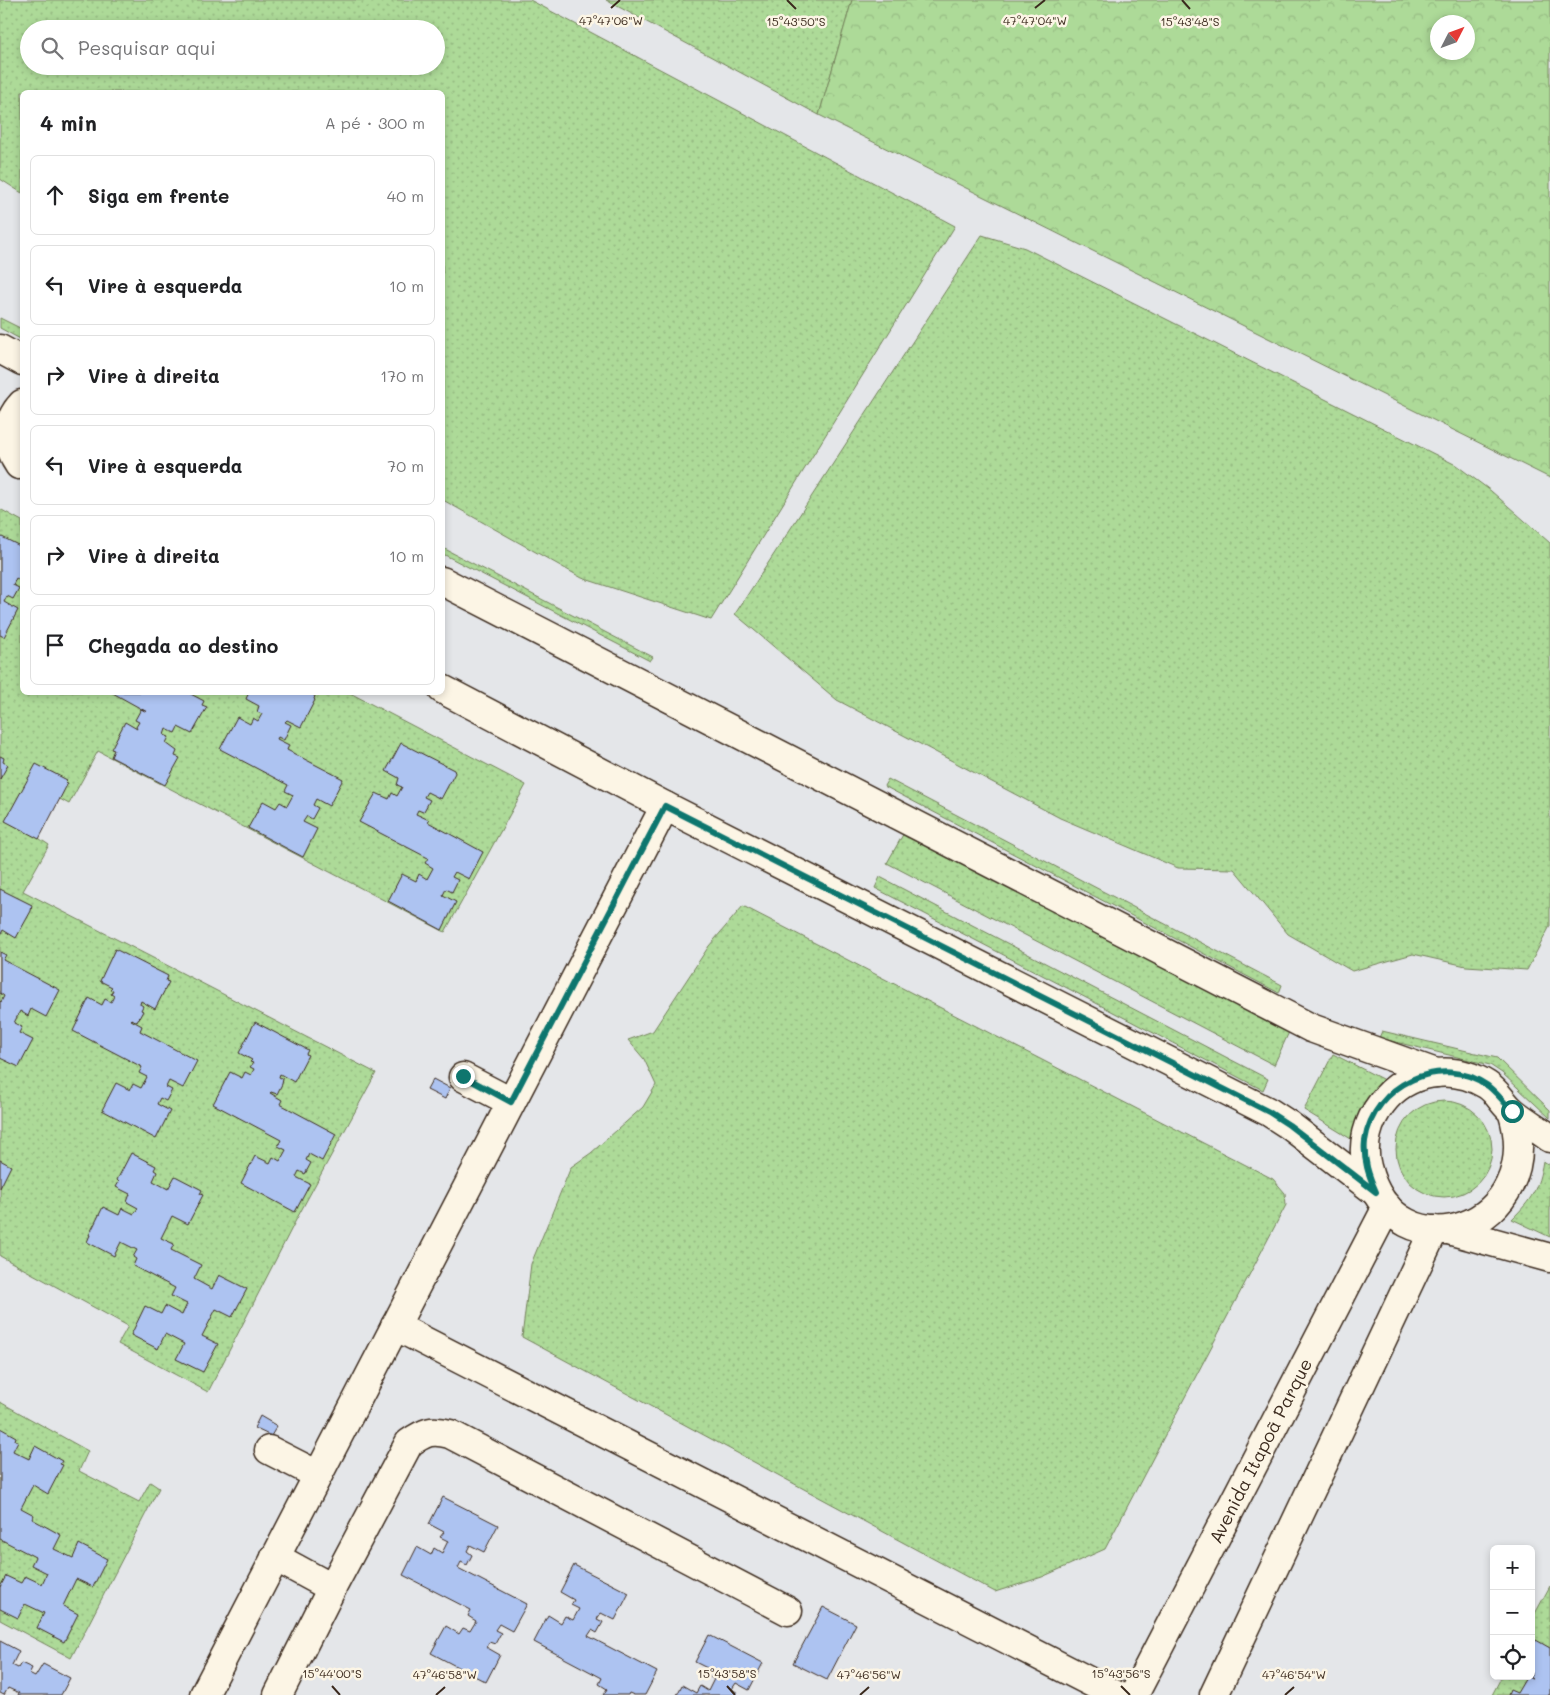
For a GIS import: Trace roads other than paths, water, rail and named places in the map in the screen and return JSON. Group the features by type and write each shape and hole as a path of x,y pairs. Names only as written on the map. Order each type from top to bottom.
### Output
{"street":[{"path":"0,348 20,360"},
{"path":"14,462 9,435 13,417 20,407"},
{"path":"445,583 1311,1028 1334,1038 1436,1073"},
{"path":"445,691 665,806 1269,1112 1289,1125 1382,1200 1401,1218 1416,1226 1443,1230 1550,1258"},
{"path":"204,1695 665,806"},
{"path":"1382,1200 1369,1176 1365,1159 1365,1141 1369,1124 1377,1108 1388,1094 1419,1076 1453,1073 1471,1077 1487,1085 1512,1111 1550,1138"},
{"path":"463,1076 511,1102"},
{"path":"1443,1230 1469,1227 1485,1220 1499,1209 1511,1195 1518,1179 1522,1162 1519,1127 1512,1111"},
{"name":"Avenida Itapoã Parque","path":"1134,1695 1382,1200"},
{"path":"1214,1695 1443,1230"},
{"path":"395,1326 1116,1695"},
{"path":"285,1692 332,1588 409,1443 423,1433 436,1430 450,1434 788,1611"},
{"path":"269,1450 318,1475"},
{"path":"276,1557 332,1588"}]}
